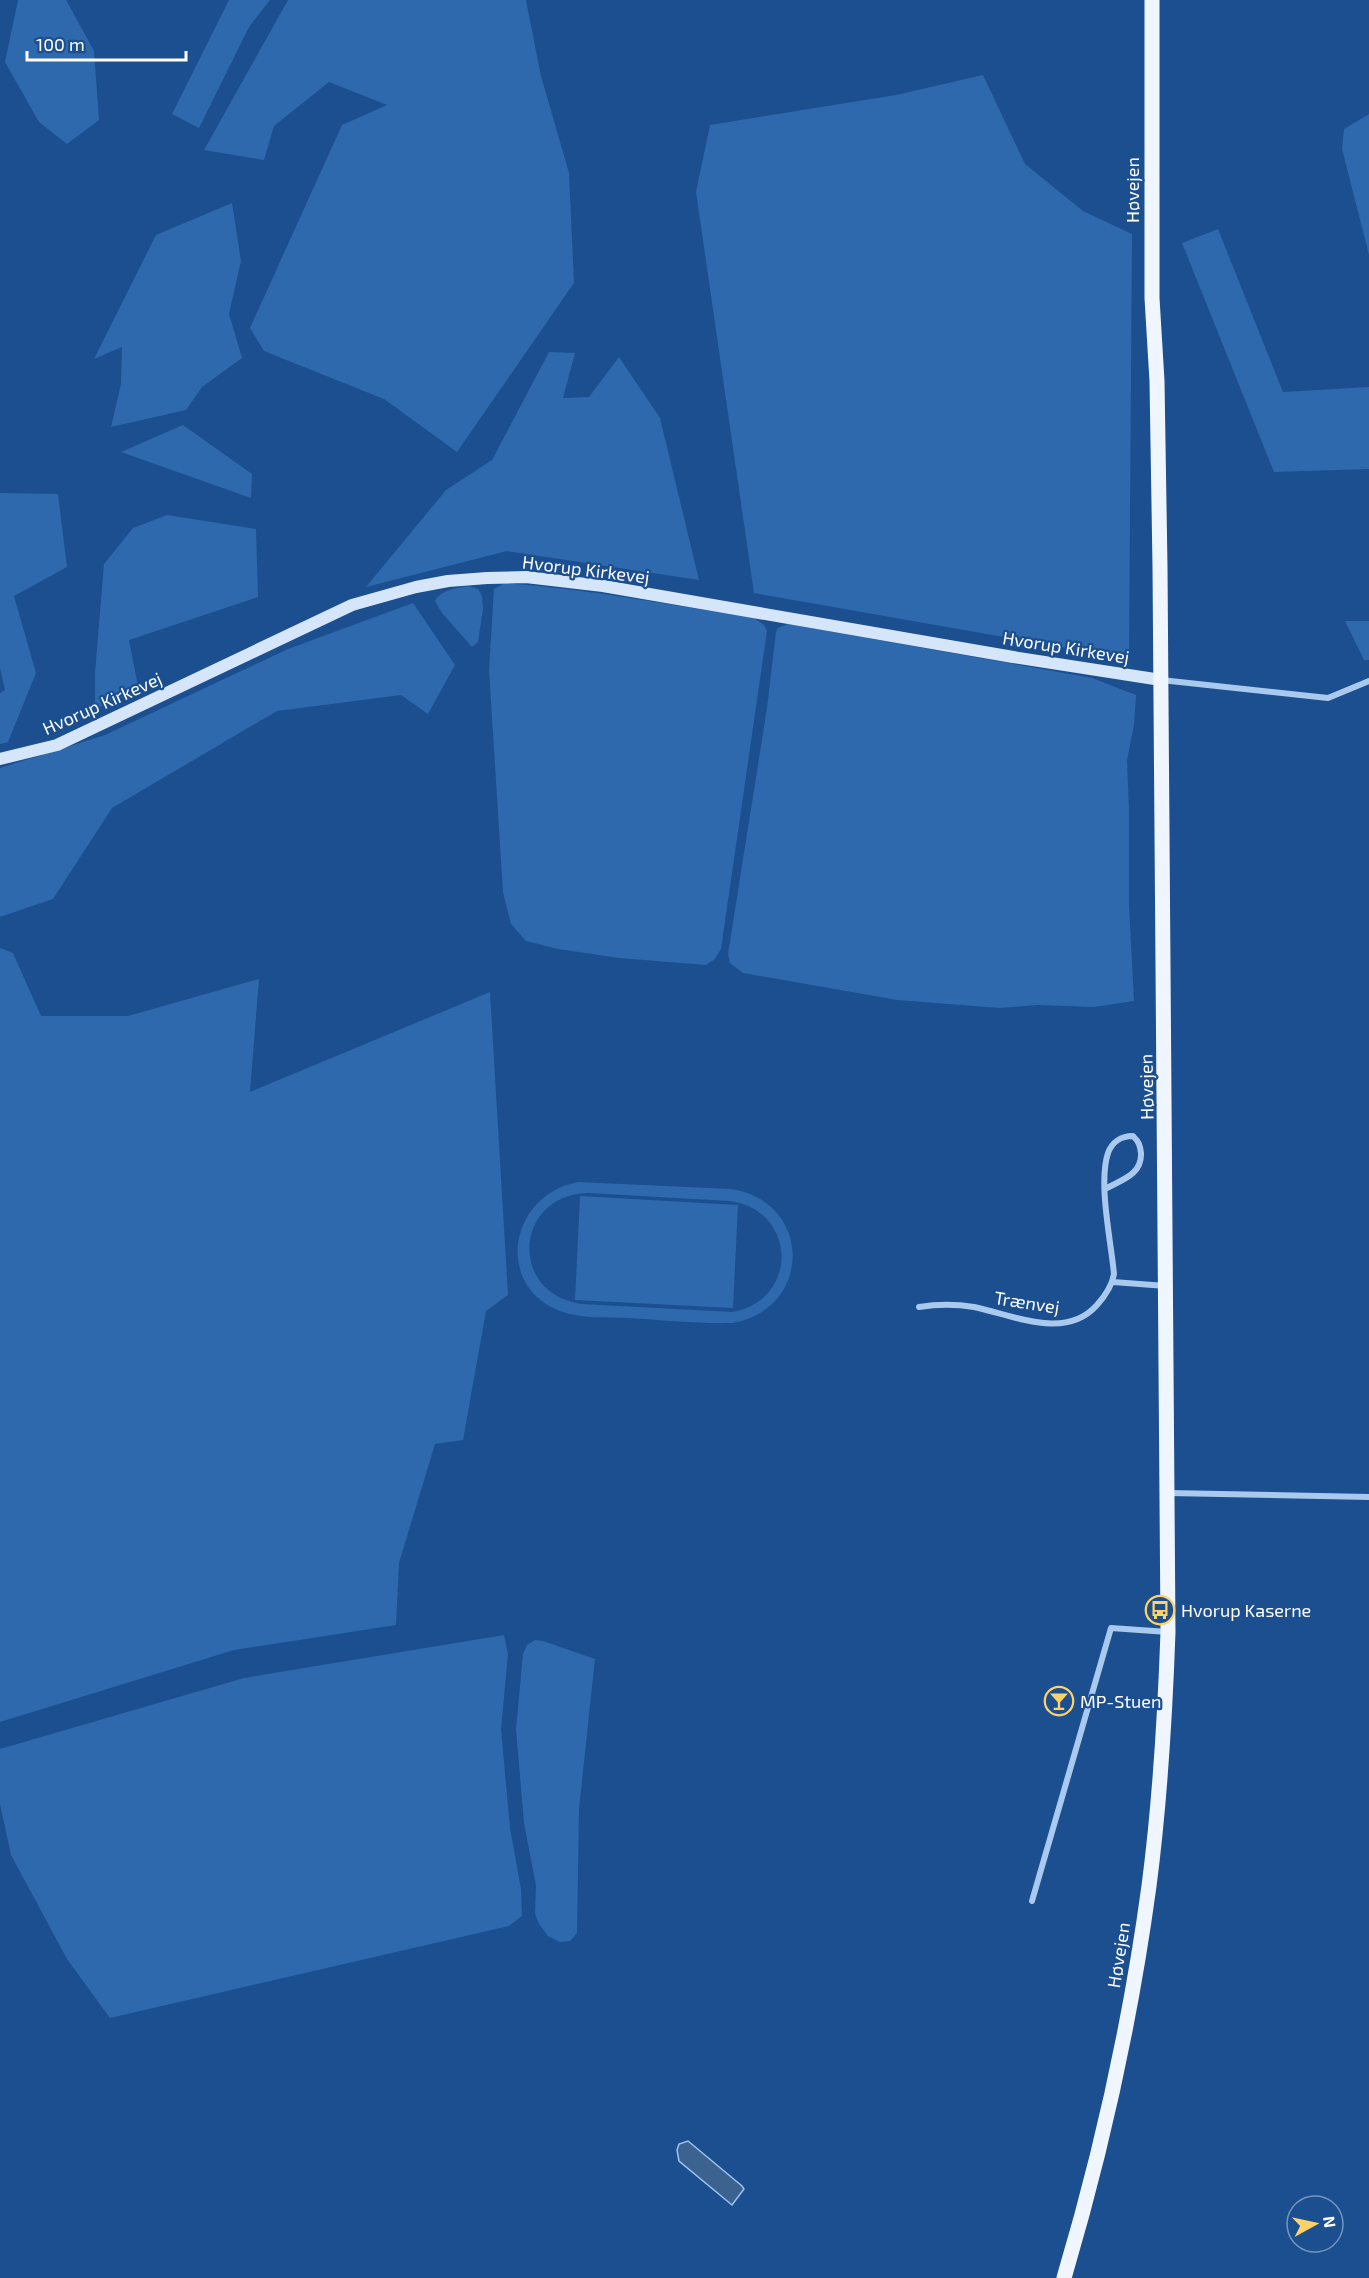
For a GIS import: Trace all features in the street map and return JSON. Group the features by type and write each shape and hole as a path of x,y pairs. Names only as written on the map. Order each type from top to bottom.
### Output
{"main road":[{"name":"Høvejen","path":"1064,2278 1102,2141 1134,1981 1149,1887 1160,1785 1168,1632 1161,680 1157,381 1152,298 1152,0"},
{"name":"Høvejen","path":"1157,381 1162,300 1162,0"}],"street":[{"name":"Hvorup Kirkevej","path":"0,759 57,745 352,605 416,587 448,581 487,578 526,577 592,585 1161,680"},
{"path":"1161,680 1328,698 1369,681"},
{"path":"1105,1189 1132,1175 1139,1168 1140,1143 1133,1136 1125,1136 1116,1141 1109,1151 1105,1167 1105,1189 1114,1274 1113,1282 1167,1286"},
{"name":"Trænvej","path":"919,1307 939,1304 972,1307 1042,1323 1061,1324 1078,1320 1093,1310 1113,1282"},
{"path":"1168,1493 1369,1497"},
{"path":"1032,1901 1111,1628 1168,1632"}],"shaded area":[{"path":"18,0 66,0 94,51 99,120 67,144 39,122 5,62"},
{"path":"229,0 270,0 249,27 199,128 172,114"},
{"path":"288,0 526,0 541,76 569,173 574,283 457,452 384,399 264,351 250,328 342,125 387,105 329,82 274,126 264,160 204,150"},
{"path":"983,75 1025,164 1083,211 1132,234 1129,659 754,593 696,192 710,125 896,95"},
{"path":"1369,114 1369,255 1342,149 1344,129"},
{"path":"232,203 241,261 229,314 242,358 202,387 186,410 111,427 121,384 122,347 94,359 156,235"},
{"path":"1218,229 1283,392 1369,387 1369,469 1274,472 1182,243"},
{"path":"549,352 575,353 563,398 589,397 619,357 660,418 699,580 507,551 366,587 446,490 492,460"},
{"path":"183,425 252,474 251,498 121,452"},
{"path":"0,493 58,494 67,567 14,596 36,673 8,742 0,744 0,693 5,690 0,668"},
{"path":"167,515 256,529 258,597 129,640 139,691 95,709 95,673 104,564 133,528"},
{"path":"505,583 567,589 754,618 764,625 767,631 721,949 715,959 706,965 619,958 558,949 526,941 511,924 503,892 489,670 494,589"},
{"path":"469,586 478,589 482,596 483,609 478,642 472,647 442,613 435,601 445,592"},
{"path":"413,603 455,665 428,714 401,695 277,711 112,808 53,899 0,917 0,768 105,735 288,649"},
{"path":"1345,621 1369,621 1369,660 1364,660"},
{"path":"788,624 1092,678 1136,695 1134,725 1127,760 1129,906 1134,1001 1094,1007 1038,1005 1000,1008 897,1000 743,973 730,963 728,954 767,708 776,632 778,628"},
{"path":"0,948 13,953 41,1016 128,1016 259,979 250,1092 490,992 508,1295 486,1311 463,1440 435,1444 399,1563 396,1625 234,1650 0,1722"},
{"path":"578,1182 730,1189 757,1197 776,1212 788,1232 793,1254 789,1277 778,1297 759,1313 733,1323 594,1317 560,1311 539,1299 525,1282 518,1263 518,1242 525,1222 537,1204 555,1190","holes":["588,1193 729,1201 751,1208 768,1220 778,1236 782,1255 779,1274 770,1291 754,1304 732,1312 582,1304 558,1296 541,1283 532,1265 530,1246 534,1226 545,1210 563,1198"]},
{"path":"580,1196 738,1205 733,1308 575,1300"},
{"path":"504,1635 508,1654 501,1729 510,1828 521,1889 522,1916 509,1926 110,2018 67,1959 11,1855 0,1804 0,1749 244,1678"},
{"path":"535,1640 595,1659 579,1809 577,1933 570,1941 560,1942 548,1936 535,1914 536,1886 524,1823 516,1729 523,1654 527,1645"},
{"path":"688,2141 742,2186 744,2189 732,2205 679,2161 677,2150 679,2144"}],"place":[{"name":"Hvorup Kaserne","path":"1160,1610"},
{"name":"MP-Stuen","path":"1059,1701"}]}
